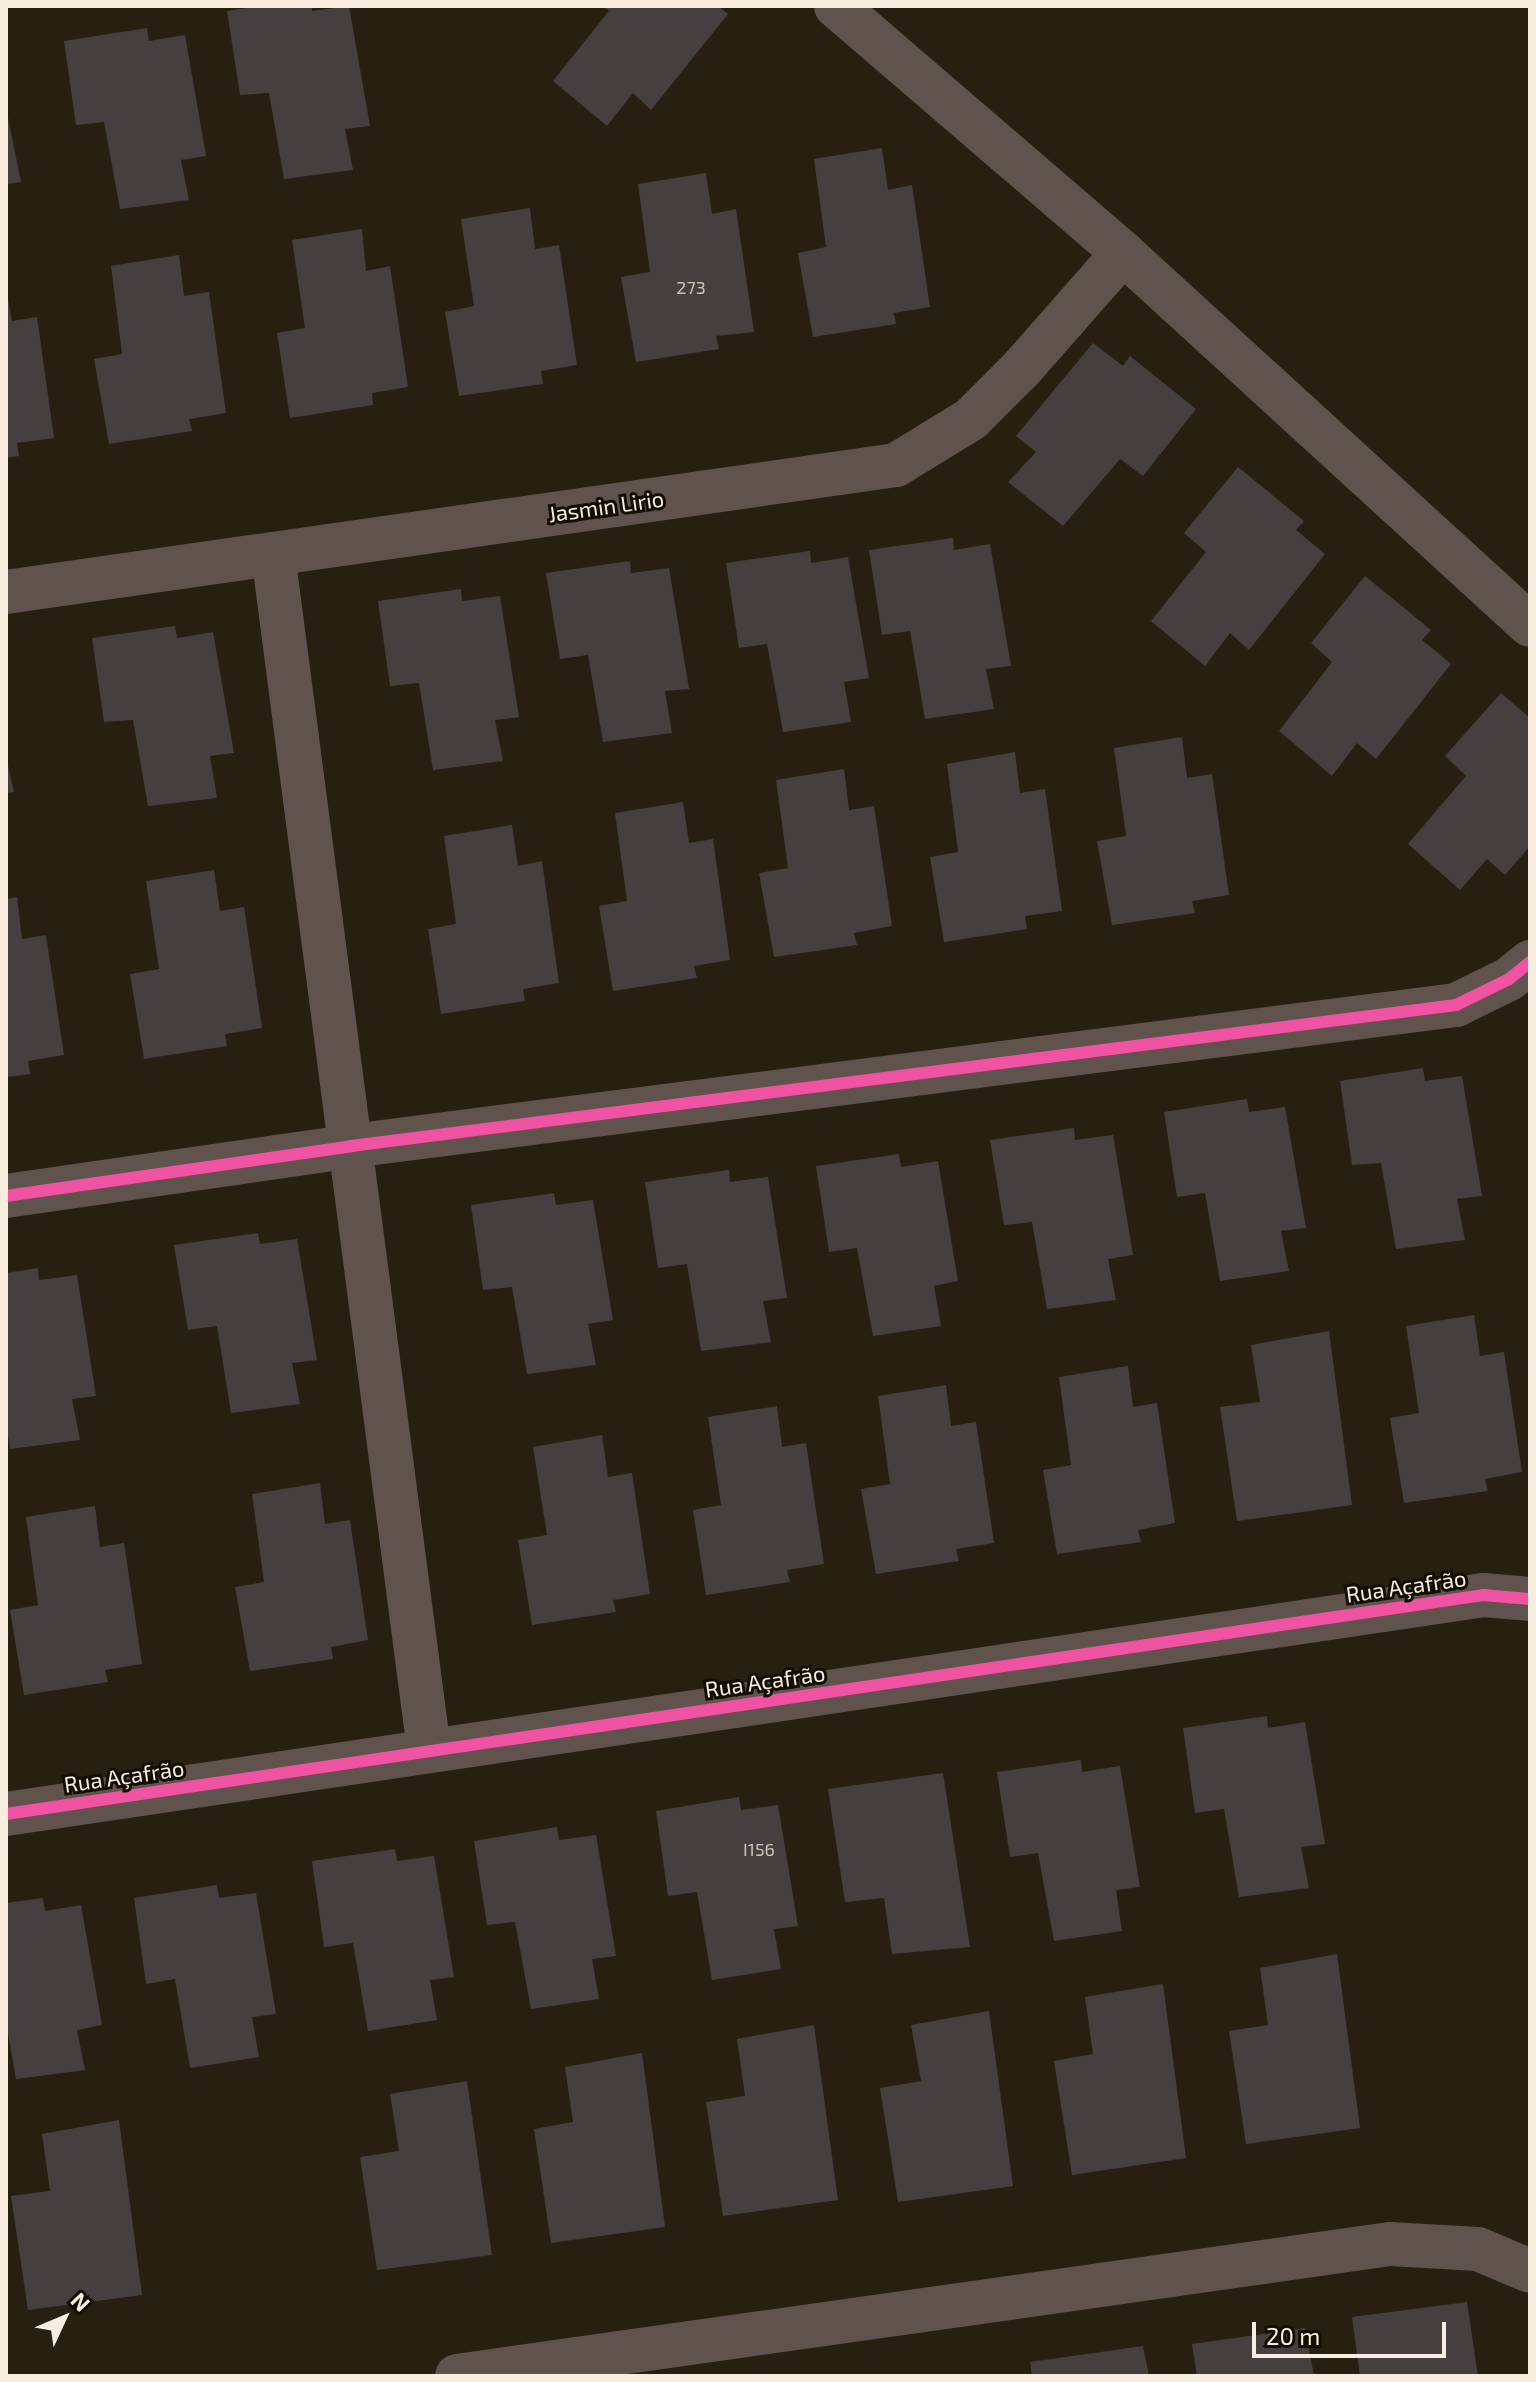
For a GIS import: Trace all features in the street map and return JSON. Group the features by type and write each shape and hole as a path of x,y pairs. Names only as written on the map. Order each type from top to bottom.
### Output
{"street":[{"path":"836,6 1123,253 1530,625"},
{"name":"Jasmin Lirio","path":"6,592 896,465 971,419 1022,368 1123,253"},
{"path":"273,554 429,1751"},
{"path":"6,1196 351,1146 1456,1005 1509,979 1530,962"},
{"name":"Rua Açafrão","path":"6,1814 1483,1595 1530,1599"},
{"path":"457,2376 1390,2244 1478,2249 1530,2271"}],"building":[{"path":"260,6 312,6 312,11 349,6 370,126 345,129 353,170 284,179 269,93 240,95 227,11"},
{"path":"602,6 718,6 728,14 651,110 633,93 607,126 553,81 609,11"},
{"path":"147,28 149,41 185,35 206,156 181,160 189,200 120,209 104,122 76,125 64,41"},
{"path":"6,108 21,182 6,184"},
{"path":"882,148 888,190 912,185 930,307 894,313 896,324 813,337 798,253 826,247 814,159"},
{"path":"706,173 712,214 736,209 754,332 716,336 719,349 636,362 621,277 650,272 638,184"},
{"path":"530,208 535,249 559,245 577,365 541,371 543,384 459,396 445,312 474,306 461,219"},
{"path":"362,229 366,271 390,266 408,387 372,393 373,405 290,418 277,333 305,328 292,240"},
{"path":"179,255 184,296 209,292 226,413 189,419 192,431 109,444 94,359 122,354 111,266"},
{"path":"6,288 12,321 37,317 54,438 17,443 19,456 6,458"},
{"path":"1093,343 1123,366 1130,356 1196,409 1143,476 1120,459 1063,526 1008,482 1036,452 1016,436"},
{"path":"1238,467 1304,521 1296,530 1325,554 1249,650 1230,633 1205,666 1151,621 1206,552 1184,533"},
{"path":"953,538 954,550 990,544 1011,666 986,669 994,709 925,719 910,631 882,635 869,550"},
{"path":"810,551 811,563 848,557 869,678 844,682 851,722 783,732 767,644 739,648 726,563"},
{"path":"630,561 631,573 669,568 689,689 665,691 672,733 603,742 588,655 560,659 546,573"},
{"path":"1365,576 1431,630 1422,640 1451,664 1376,759 1357,743 1332,776 1279,731 1332,662 1311,643"},
{"path":"461,589 462,601 500,596 519,717 495,720 503,761 433,770 419,683 390,686 378,601"},
{"path":"175,626 177,638 213,632 234,753 210,756 217,798 148,806 133,720 104,722 92,638"},
{"path":"1501,693 1530,718 1530,846 1505,875 1487,859 1460,890 1408,844 1466,776 1445,756"},
{"path":"1182,737 1187,778 1212,774 1229,895 1192,901 1195,913 1112,925 1097,841 1126,836 1114,748"},
{"path":"1015,752 1020,793 1045,789 1062,911 1025,916 1027,929 944,942 930,857 958,852 947,764"},
{"path":"6,757 14,792 6,793"},
{"path":"844,769 849,810 874,806 892,926 854,933 857,945 774,957 759,873 788,868 776,780"},
{"path":"683,802 689,843 713,839 730,960 694,966 697,978 613,991 599,906 627,901 615,813"},
{"path":"512,825 518,866 542,861 559,983 523,989 525,1001 441,1014 428,929 456,924 444,836"},
{"path":"214,870 220,911 244,907 262,1028 225,1034 227,1046 144,1059 130,974 159,969 146,881"},
{"path":"17,897 22,939 46,935 64,1055 28,1061 30,1074 6,1077 6,899"},
{"path":"1423,1068 1425,1081 1462,1076 1482,1196 1457,1199 1465,1240 1396,1249 1381,1163 1352,1165 1340,1081"},
{"path":"1247,1099 1249,1112 1285,1107 1306,1228 1281,1231 1289,1271 1220,1281 1205,1193 1177,1197 1164,1112"},
{"path":"1074,1128 1075,1140 1113,1135 1133,1255 1108,1259 1116,1300 1047,1309 1032,1222 1004,1225 990,1140"},
{"path":"899,1154 901,1167 938,1161 958,1281 934,1286 941,1326 873,1336 857,1248 829,1252 816,1166"},
{"path":"729,1170 730,1182 768,1177 787,1298 763,1301 771,1342 701,1351 687,1264 658,1268 645,1182"},
{"path":"554,1193 556,1205 593,1200 613,1320 588,1324 596,1365 527,1374 512,1287 483,1290 471,1205"},
{"path":"258,1233 260,1244 297,1239 317,1360 292,1363 300,1404 231,1413 217,1326 188,1330 174,1245"},
{"path":"38,1268 39,1280 77,1275 96,1396 72,1399 80,1440 10,1449 6,1424 6,1273"},
{"path":"1474,1315 1480,1356 1504,1352 1522,1472 1485,1479 1488,1491 1404,1503 1390,1418 1419,1413 1406,1326"},
{"path":"1329,1331 1352,1505 1237,1521 1220,1407 1260,1402 1251,1345"},
{"path":"1128,1366 1133,1407 1157,1403 1175,1523 1138,1530 1141,1542 1057,1554 1043,1470 1071,1465 1059,1377"},
{"path":"946,1385 951,1426 976,1422 994,1543 956,1549 959,1561 876,1574 861,1489 890,1484 878,1396"},
{"path":"777,1406 782,1447 806,1443 824,1564 787,1570 790,1582 706,1595 693,1510 721,1505 708,1417"},
{"path":"602,1435 608,1477 632,1473 650,1594 613,1600 616,1612 532,1625 518,1540 547,1535 533,1447"},
{"path":"320,1483 325,1524 350,1520 368,1640 331,1647 333,1659 250,1671 235,1587 264,1582 252,1494"},
{"path":"95,1506 100,1547 124,1543 142,1664 105,1670 108,1682 24,1695 10,1610 38,1605 26,1517"},
{"path":"1267,1716 1268,1728 1305,1722 1325,1844 1301,1847 1309,1888 1239,1897 1224,1809 1195,1813 1183,1728"},
{"path":"1081,1760 1082,1772 1120,1766 1140,1887 1116,1890 1122,1931 1054,1941 1038,1853 1010,1857 997,1772"},
{"path":"943,1773 970,1947 892,1954 884,1898 845,1902 828,1789"},
{"path":"739,1797 741,1810 778,1805 798,1926 774,1929 781,1969 712,1980 697,1892 668,1896 656,1811"},
{"path":"557,1827 559,1840 596,1835 616,1956 592,1959 599,1999 531,2009 515,1922 487,1925 474,1841"},
{"path":"395,1849 397,1861 434,1856 454,1977 430,1980 437,2020 368,2031 353,1943 324,1947 312,1861"},
{"path":"217,1885 219,1898 256,1893 276,2014 252,2017 259,2057 190,2068 175,1979 146,1984 134,1898"},
{"path":"43,1898 45,1911 81,1905 102,2025 77,2030 85,2070 16,2079 6,2022 6,1903"},
{"path":"1337,1954 1360,2128 1246,2144 1229,2031 1268,2025 1260,1968"},
{"path":"1163,1984 1186,2158 1072,2175 1054,2061 1093,2054 1085,1997"},
{"path":"989,2011 1013,2186 898,2202 880,2088 921,2081 911,2025"},
{"path":"814,2025 838,2200 723,2216 706,2102 745,2096 737,2039"},
{"path":"642,2053 665,2227 551,2243 534,2129 573,2122 565,2067"},
{"path":"467,2081 492,2255 377,2270 360,2157 399,2151 390,2094"},
{"path":"119,2120 142,2295 28,2310 11,2196 50,2191 42,2134"},
{"path":"1467,2302 1478,2376 1360,2376 1352,2317"},
{"path":"1305,2328 1314,2376 1197,2376 1192,2344"},
{"path":"1143,2346 1149,2376 1032,2376 1030,2362"}],"cycle path":[{"path":"6,1196 351,1146 1456,1005 1509,979 1530,962"},
{"path":"6,1814 1483,1595 1530,1599"}]}
